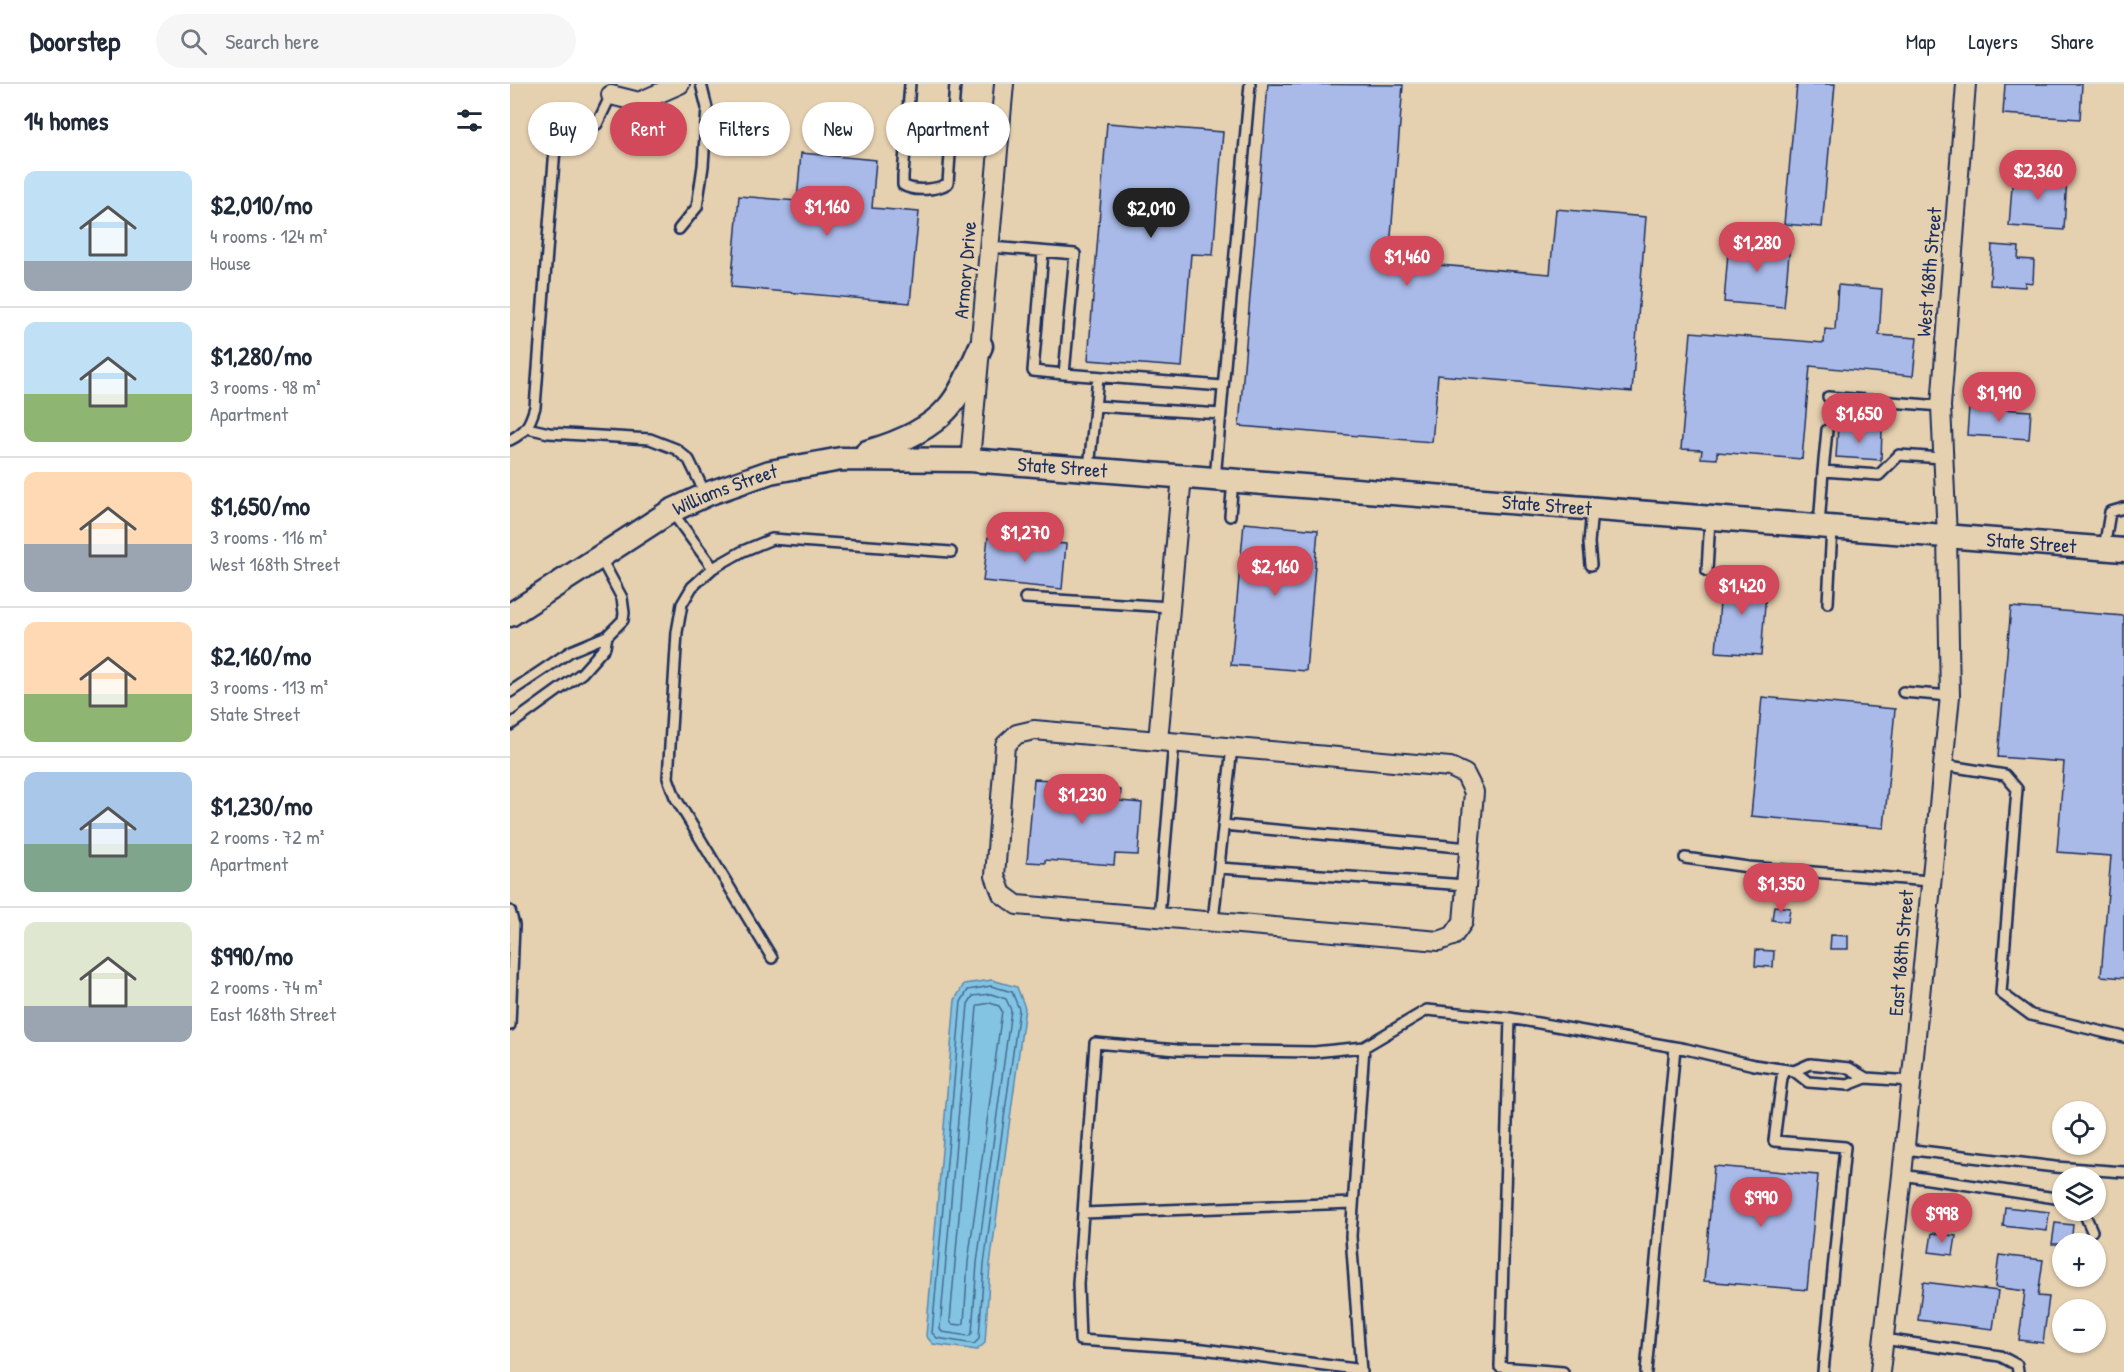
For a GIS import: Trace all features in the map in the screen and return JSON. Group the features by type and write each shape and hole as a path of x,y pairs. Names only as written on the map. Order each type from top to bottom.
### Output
{"street":[{"path":"610,95 639,102 680,84"},
{"name":"Armory Drive","path":"970,460 1004,84"},
{"name":"West 168th Street","path":"1947,537 1941,405 1966,84"},
{"path":"841,459 889,446 916,433 947,409 960,390 981,346"},
{"name":"Williams Street","path":"510,615 671,511 706,495 770,472 841,459 970,460"},
{"name":"State Street","path":"970,460 2114,549"},
{"path":"1166,741 1170,607 1182,476"},
{"name":"East 168th Street","path":"1880,1372 1905,1149 1950,696 1947,537"},
{"path":"1034,730 1232,747 1450,767 1466,774 1474,792 1463,922 1453,936 1439,941 1017,904 1002,894 995,876 1005,745 1017,734 1034,730"}],"lane":[{"path":"679,228 697,207 704,166 707,108 701,84"},
{"path":"910,84 903,176 903,185 909,189 941,188 948,183 955,84"},
{"path":"1230,516 1224,480 1221,414 1250,84"},
{"path":"510,440 522,434 527,428 535,407 555,148 597,124 610,95"},
{"path":"990,247 1075,254 1064,374"},
{"path":"1043,252 1033,371 1223,386"},
{"path":"1089,469 1098,376"},
{"path":"1828,397 1941,405"},
{"path":"1095,406 1221,414"},
{"path":"527,428 549,433 650,439 676,449 689,460 706,495"},
{"path":"1827,430 1823,471 1828,603"},
{"path":"1823,471 1879,475 1899,455 1942,458"},
{"path":"1591,565 1589,543 1592,508"},
{"path":"2114,549 2110,512 2124,508"},
{"path":"671,511 713,568"},
{"path":"1707,571 1710,518"},
{"path":"772,958 675,797 668,778 677,632 682,604 692,587 713,568 742,550 772,539 951,552"},
{"path":"510,692 572,651 607,636 622,620 624,613 622,598 600,556"},
{"path":"1025,598 1170,607"},
{"path":"510,726 582,673 605,647 607,636"},
{"path":"1903,692 1950,696"},
{"path":"1158,917 1166,741"},
{"path":"1213,921 1232,747"},
{"path":"1943,765 2005,775 2017,789 2001,993 2031,1015 2124,1037"},
{"path":"1223,825 1469,848"},
{"path":"1685,858 1748,867 1930,881"},
{"path":"1219,868 1466,885"},
{"path":"510,910 514,925 510,1025"},
{"path":"1361,1372 1356,1369 1203,1349 1080,1340 1078,1284 1095,1043 1177,1050 1314,1052 1364,1047 1427,1010 1510,1018 1675,1047 1783,1070 1794,1071 1810,1064 1849,1068 1866,1078"},
{"path":"1510,1018 1500,1367 1563,1372"},
{"path":"1361,1372 1351,1236 1364,1047"},
{"path":"1646,1372 1675,1047"},
{"path":"1783,1070 1774,1141 1845,1147 1823,1372"},
{"path":"1794,1071 1808,1082 1848,1085 1866,1078 1911,1081"},
{"path":"1905,1149 2055,1167 2124,1172"},
{"path":"1902,1175 2052,1198"},
{"path":"1083,1213 1353,1203"},
{"path":"2088,1221 2092,1231"},
{"path":"1883,1339 2000,1356 2018,1365 2018,1372"}],"water":[{"path":"992,980 1017,987 1025,1008 990,1265 985,1343 977,1350 933,1344 926,1336 955,1000 964,984"}],"building":[{"path":"1268,84 1403,85 1389,261 1550,274 1556,209 1646,217 1632,392 1438,375 1432,442 1239,426"},
{"path":"1797,84 1835,84 1822,227 1784,224"},
{"path":"2005,84 2082,84 2080,119 2003,114"},
{"path":"1107,123 1223,132 1213,255 1191,254 1182,367 1088,360"},
{"path":"801,153 802,156 876,160 872,208 919,212 910,303 731,287 739,196 797,201"},
{"path":"2013,173 2067,176 2064,230 2009,226"},
{"path":"1729,240 1790,244 1784,307 1724,302"},
{"path":"1992,245 2019,247 2018,259 2034,260 2033,283 2025,282 2025,287 1990,285"},
{"path":"1838,285 1882,289 1879,335 1917,338 1913,376 1810,366 1802,459 1717,452 1717,459 1701,458 1702,450 1681,449 1691,332 1824,343 1825,329 1835,330"},
{"path":"1969,407 2031,411 2029,439 1967,435"},
{"path":"1838,427 1882,430 1881,460 1836,457"},
{"path":"1244,523 1318,530 1306,671 1231,665"},
{"path":"988,537 1066,544 1062,589 983,581"},
{"path":"1722,577 1767,580 1761,655 1716,652"},
{"path":"2011,607 2124,616 2124,978 2101,976 2111,856 2057,852 2064,762 1998,757"},
{"path":"1762,697 1895,709 1884,828 1751,816"},
{"path":"1034,779 1052,780 1052,784 1121,790 1120,801 1142,803 1138,855 1115,854 1114,865 1045,860 1045,863 1027,862"},
{"path":"1774,906 1790,908 1788,922 1772,920"},
{"path":"1831,935 1848,936 1848,949 1830,949"},
{"path":"1756,950 1774,951 1773,967 1755,966"},
{"path":"1714,1166 1818,1175 1807,1290 1704,1281"},
{"path":"2005,1207 2049,1212 2047,1231 2003,1226"},
{"path":"2055,1223 2073,1225 2072,1233 2054,1233"},
{"path":"1932,1233 1956,1236 1953,1255 1929,1252"},
{"path":"1999,1255 2043,1260 2038,1296 2049,1297 2043,1343 2019,1340 2025,1291 1995,1287"},
{"path":"1923,1282 1998,1291 1993,1329 1918,1320"}]}
